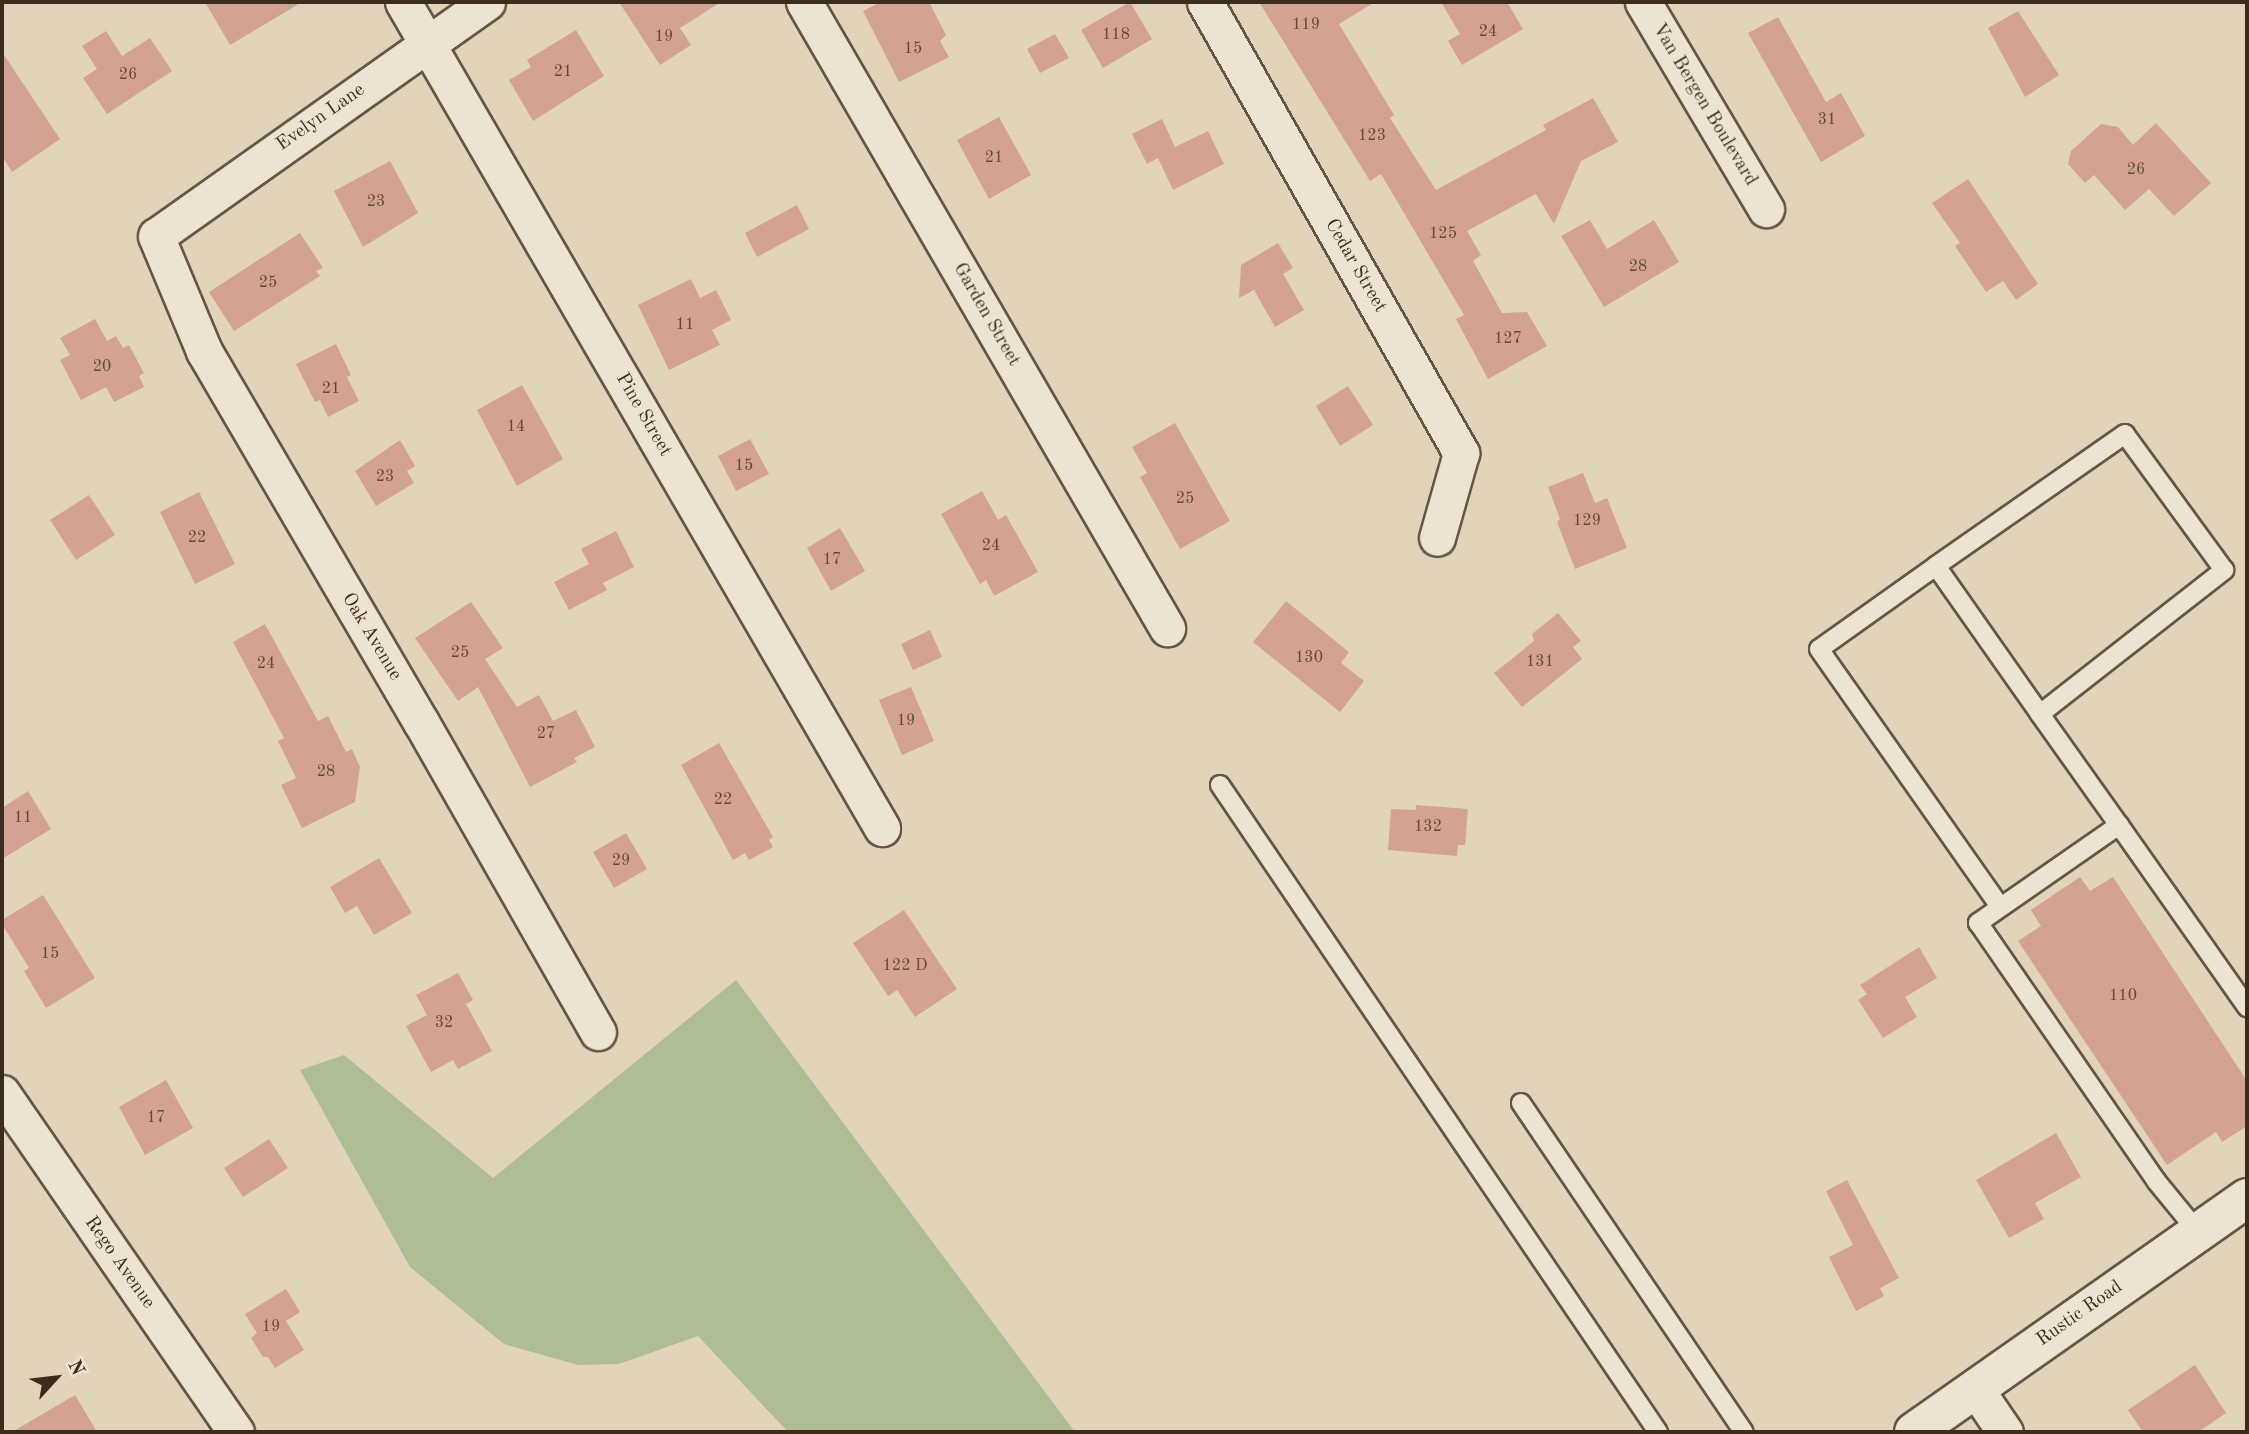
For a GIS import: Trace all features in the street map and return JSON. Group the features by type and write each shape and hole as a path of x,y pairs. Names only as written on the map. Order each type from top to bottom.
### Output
{"street":[{"name":"Pine Street","path":"403,2 882,828"},
{"name":"Evelyn Lane","path":"156,236 487,2"},
{"name":"Garden Street","path":"804,2 1167,628"},
{"name":"Cedar Street","path":"1205,2 1461,453 1437,538"},
{"name":"Van Bergen Boulevard","path":"1643,2 1766,209"},
{"name":"Oak Avenue","path":"156,236 204,351 598,1032"},
{"name":"Rego Avenue","path":"2,1093 236,1432"},
{"name":"Rustic Road","path":"1914,1432 2247,1198"},
{"path":"1975,1388 2005,1432"}],"lane":[{"path":"2000,907 1819,649 2125,433 2224,570 2040,714"},
{"path":"1936,566 2247,1007"},
{"path":"1220,785 1658,1432"},
{"path":"2119,825 1978,923 2157,1182 2198,1232"},
{"path":"1521,1103 1744,1432"}],"green space":[{"path":"736,980 1075,1432 788,1432 698,1336 619,1364 578,1365 504,1344 410,1267 300,1070 344,1055 493,1178"}],"building":[{"path":"205,2 302,2 230,45"},
{"path":"619,2 721,2 680,28 691,45 660,65"},
{"path":"881,2 929,2 946,35 940,41 949,57 899,82 863,11"},
{"path":"1130,2 1152,39 1103,68 1081,30"},
{"path":"1259,2 1375,2 1339,24 1394,115 1390,118 1436,190 1546,130 1543,125 1593,98 1618,142 1581,161 1554,224 1536,194 1467,231 1481,255 1473,261 1502,313 1527,312 1547,346 1488,379 1456,319 1464,315 1381,174 1370,181"},
{"path":"1441,2 1507,2 1523,29 1462,65 1448,41 1460,34"},
{"path":"2018,11 2059,75 2025,97 1988,28"},
{"path":"1778,17 1826,102 1841,93 1865,136 1821,162 1748,33"},
{"path":"576,30 604,76 533,121 509,80 531,67 527,60"},
{"path":"106,31 122,56 150,38 172,71 107,114 83,78 97,69 82,46"},
{"path":"1055,34 1069,58 1040,73 1027,49"},
{"path":"2,52 60,139 12,172 2,156"},
{"path":"999,117 1031,175 989,199 957,140"},
{"path":"1162,119 1175,147 1208,131 1224,164 1173,190 1158,158 1147,164 1132,134"},
{"path":"2156,123 2211,183 2174,216 2149,189 2125,210 2094,175 2085,183 2068,164 2071,151 2101,124 2118,127 2133,145"},
{"path":"390,161 418,213 363,247 334,191"},
{"path":"1968,179 2038,284 2016,300 2003,281 1986,292 1955,246 1960,243 1932,203"},
{"path":"797,205 809,229 757,257 745,233"},
{"path":"1590,220 1607,249 1654,220 1679,262 1604,307 1561,236"},
{"path":"300,233 323,268 316,271 320,276 234,331 209,292"},
{"path":"1278,243 1293,268 1283,274 1304,310 1275,327 1254,290 1239,298 1241,265"},
{"path":"691,279 700,298 716,290 731,320 712,330 720,345 669,370 638,305"},
{"path":"95,319 107,341 116,336 123,348 129,345 144,373 139,376 144,387 114,402 106,387 81,400 60,360 70,355 60,338"},
{"path":"336,344 351,375 347,377 359,401 328,417 320,400 315,402 296,364"},
{"path":"522,385 563,459 517,486 477,410"},
{"path":"1348,386 1373,425 1340,446 1316,406"},
{"path":"1175,423 1230,521 1180,549 1140,477 1147,473 1132,447"},
{"path":"750,439 769,474 736,491 718,456"},
{"path":"400,440 415,466 407,471 414,483 376,506 355,471"},
{"path":"1583,473 1595,503 1607,498 1627,548 1575,569 1557,522 1560,519 1548,487"},
{"path":"982,491 998,520 1006,515 1038,572 994,596 986,580 980,584 941,514"},
{"path":"199,492 235,564 195,584 160,512"},
{"path":"89,495 115,535 76,560 50,520"},
{"path":"840,528 865,571 831,591 807,548"},
{"path":"616,531 634,567 603,583 607,590 569,610 554,582 589,564 581,549"},
{"path":"1286,601 1349,652 1341,663 1364,681 1340,712 1253,642"},
{"path":"471,602 503,648 485,659 517,707 539,695 553,721 576,710 595,747 574,758 577,762 530,787 478,687 458,701 415,638"},
{"path":"1558,613 1581,641 1573,647 1582,659 1522,707 1494,673 1534,641 1532,634"},
{"path":"265,624 318,721 328,716 346,752 352,749 360,767 355,802 302,828 281,785 296,778 278,741 284,738 233,642"},
{"path":"930,630 942,657 913,670 901,644"},
{"path":"911,687 934,741 902,755 879,700"},
{"path":"719,743 773,837 769,840 773,847 749,860 745,853 733,860 681,765"},
{"path":"28,791 51,829 2,859 2,808"},
{"path":"1416,805 1468,809 1465,845 1458,845 1457,856 1388,850 1391,809 1416,810"},
{"path":"626,833 647,869 614,888 593,852"},
{"path":"379,858 412,913 374,935 357,906 345,913 330,887"},
{"path":"2080,877 2090,891 2113,877 2247,1081 2247,1126 2222,1142 2216,1132 2167,1165 2018,941 2041,926 2031,910"},
{"path":"43,895 95,978 46,1008 24,971 29,968 2,924 2,920"},
{"path":"904,910 957,989 915,1017 897,990 888,996 853,943"},
{"path":"1919,947 1937,978 1905,997 1917,1017 1883,1038 1858,1000 1867,994 1860,985"},
{"path":"458,973 473,1000 466,1004 492,1051 458,1069 453,1060 431,1072 406,1026 427,1015 416,995"},
{"path":"166,1080 193,1128 145,1155 119,1107"},
{"path":"2056,1133 2081,1177 2035,1203 2044,1219 2009,1238 1976,1180"},
{"path":"269,1139 288,1168 243,1197 224,1168"},
{"path":"1847,1180 1899,1278 1880,1288 1884,1296 1856,1311 1829,1257 1853,1245 1826,1191"},
{"path":"286,1289 300,1312 286,1321 304,1350 275,1368 268,1357 263,1357 251,1338 257,1333 245,1314"},
{"path":"2195,1365 2226,1413 2198,1432 2143,1432 2128,1410"},
{"path":"75,1395 97,1432 12,1432"}]}
